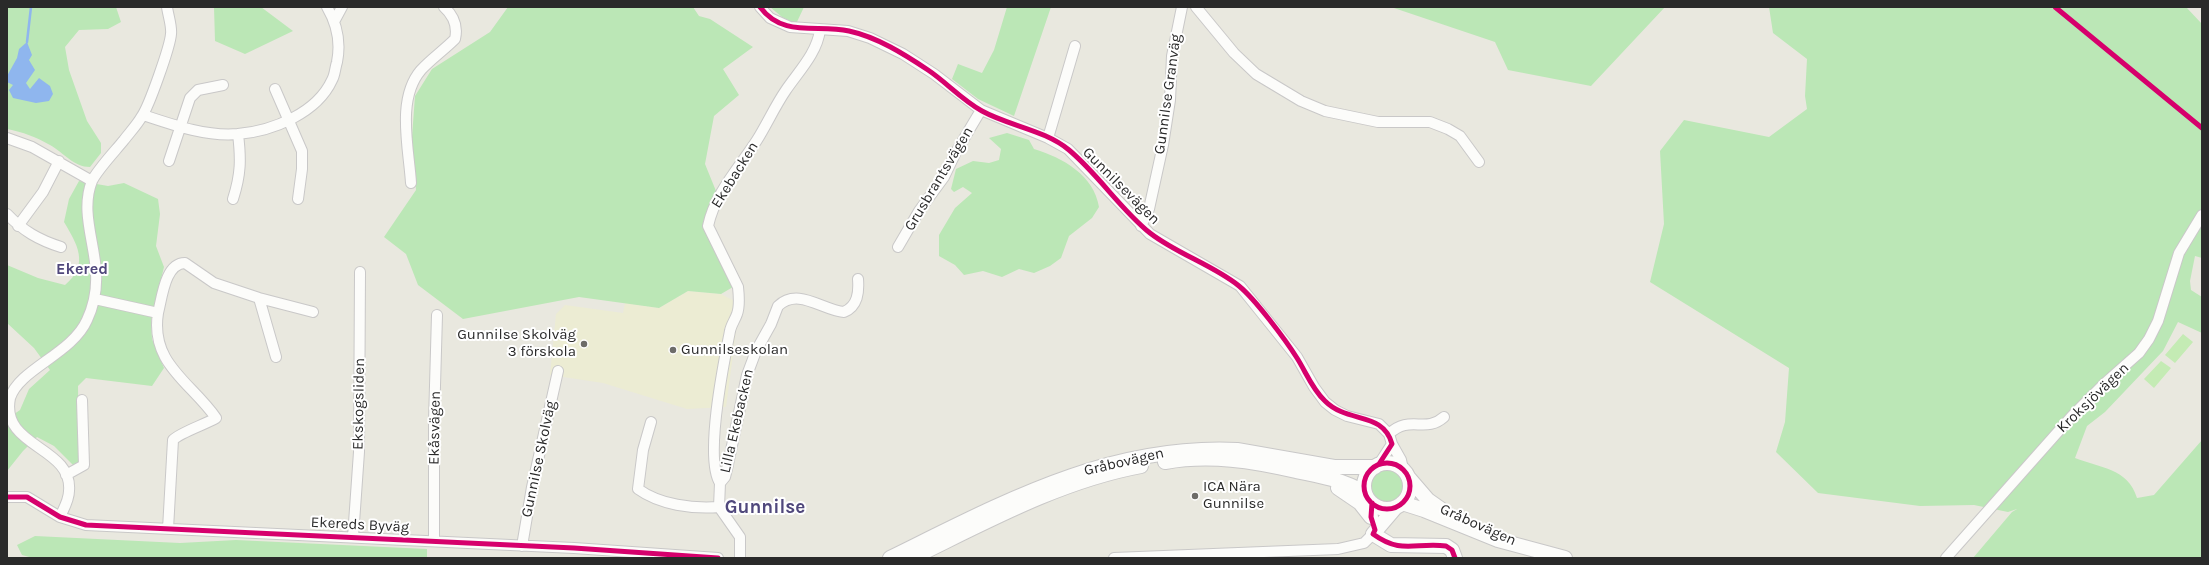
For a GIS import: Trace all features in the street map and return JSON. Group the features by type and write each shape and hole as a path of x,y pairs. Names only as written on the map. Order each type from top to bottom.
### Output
{"main road":[{"name":"Gråbovägen","path":"890,558 1043,485 1073,474 1139,457 1191,449 1229,449 1334,466 1377,466"},
{"name":"Gråbovägen","path":"912,558 1037,498 1071,485 1134,467 1176,460 1230,459 1315,475 1348,483 1371,516"},
{"path":"1392,464 1406,473 1409,494 1399,505 1371,516 1365,481 1367,475 1377,466 1392,464"},
{"name":"Gråbovägen","path":"1406,473 1437,507 1460,519 1534,550"},
{"path":"1315,475 1351,496 1371,516 1391,545 1446,546 1452,550 1455,558"},
{"path":"1371,516 1399,505"},
{"name":"Gråbovägen","path":"1399,505 1424,510 1498,540 1565,558"}],"street":[{"path":"60,516 67,501 69,491 66,475 59,464 26,441 11,427 8,414 9,398 21,380 76,338 87,320 96,299 96,272 90,241 87,209 92,181 143,115 171,33 167,7"},
{"path":"143,115 180,127 211,133 238,134 266,129 289,120 313,105 333,79 339,53 335,20 327,7"},
{"path":"335,20 342,7"},
{"path":"411,183 410,157 406,142 407,108 412,87 420,71 455,39 456,32 453,18 444,7"},
{"name":"Gunnilsevägen","path":"760,7 770,18 790,28 848,31 870,38 903,54 934,74 981,110 1048,138 1068,149 1141,226 1182,254 1240,286 1297,357 1314,387 1325,402 1347,416 1379,424 1390,439 1406,473"},
{"name":"Gunnilse Granväg","path":"1141,226 1150,209 1162,145 1170,100 1172,56 1182,7"},
{"path":"1196,7 1239,59 1256,74 1289,95 1325,111 1378,122 1430,122 1448,129 1460,136 1479,162"},
{"name":"Ekebacken","path":"730,328 738,313 740,298 738,287 708,226 710,216 728,180 758,138 786,89 805,64 819,39 820,30"},
{"path":"1048,138 1075,46"},
{"path":"169,161 192,96 198,90 223,85"},
{"path":"275,89 302,151 302,169 298,199"},
{"name":"Grusbrantsvägen","path":"898,247 919,211 944,177 956,152 981,110"},
{"path":"233,199 239,179 241,160 238,134"},
{"path":"7,138 32,146 92,181"},
{"path":"18,226 43,192 59,161"},
{"path":"7,214 18,226 38,239 61,247"},
{"name":"Kroksjövägen","path":"1946,558 2072,416 2104,384 2139,353 2149,339 2158,320 2179,253 2202,215"},
{"path":"168,529 173,440 178,435 216,418 163,357 157,332 158,313 169,274 174,267 181,263 189,266 214,282 259,298 313,312"},
{"name":"Ekskogsliden","path":"353,537 359,452 360,272"},
{"name":"Lilla Ekebacken","path":"720,483 725,477 747,375 754,354 771,324 778,306 786,299 795,298 810,300 844,312 854,305 857,298 859,290 858,279"},
{"path":"259,298 276,357"},
{"path":"96,299 158,313"},
{"name":"Ekåsvägen","path":"434,541 434,421 437,315"},
{"name":"Lilla Ekebacken","path":"719,507 720,483 716,477 714,429 722,370 730,328"},
{"name":"Gunnilse Skolväg","path":"522,546 532,487 558,372"},
{"path":"66,475 84,465 82,400"},
{"path":"1377,466 1390,439 1400,425 1431,425 1444,417"},
{"path":"651,422 643,450 638,489 645,494 675,504 704,508 719,507 740,538 740,558"},
{"name":"Ekereds Byväg","path":"7,497 17,495 27,497 60,516 86,525 434,541 718,558"},
{"path":"1114,558 1338,549 1364,543 1371,516"}],"shaded area":[{"name":"Gunnilseskolan","path":"688,291 721,294 734,301 738,317 726,407 687,409 603,383 550,375 556,314 565,305 623,313 625,303 659,308"}],"green space":[{"path":"7,7 116,7 121,22 108,29 79,30 65,47 69,70 87,121 101,143 101,153 90,167 79,165 55,148 40,140 24,133 7,129"},
{"path":"214,7 261,7 293,31 245,54 215,41"},
{"path":"508,7 693,7 699,16 710,19 753,47 723,69 739,95 714,116 705,164 716,191 705,224 733,287 721,294 688,291 659,308 579,297 463,319 418,285 406,254 384,237 416,190 412,137 415,96 432,69 490,32"},
{"path":"770,7 804,7 796,24 782,17"},
{"path":"1007,7 1051,7 1014,116 978,99 952,79 958,64 982,73 994,50"},
{"path":"1391,7 1665,7 1591,86 1508,70 1495,42"},
{"path":"1769,7 2186,7 2202,24 2202,258 2195,256 2190,281 2191,290 2202,297 2202,333 2178,322 2163,351 2105,412 2087,426 2075,458 2112,470 2120,475 2127,480 2133,488 2137,498 2154,495 2202,440 2202,558 1973,558 2012,512 2017,509 2008,512 1974,505 1920,506 1818,493 1776,452 1785,422 1789,368 1650,282 1664,224 1660,151 1684,120 1769,137 1807,109 1805,96 1807,59 1773,33"},
{"path":"1007,133 1029,140 1034,149 1056,157 1076,169 1091,186 1099,207 1092,218 1069,236 1061,258 1050,266 1034,273 1019,269 1002,277 983,271 964,275 955,265 939,256 939,235 955,208 972,193 963,187 954,192 951,189 956,169 973,161 989,163 999,160 1001,149 989,138"},
{"path":"79,181 108,186 124,183 158,199 160,214 156,246 164,267 151,321 152,339 164,368 152,386 86,378 78,386 79,461 74,466 54,446 37,437 23,451 7,471 7,419 20,410 29,389 50,370 34,348 7,323 7,265 38,278 65,285 73,277 79,262 79,254 77,246 64,222 69,199"},
{"path":"2183,334 2193,342 2175,363 2165,355"},
{"path":"2161,361 2171,368 2154,388 2144,379"},
{"path":"1387,468 1397,471 1402,476 1405,486 1402,496 1397,501 1387,504 1377,501 1372,496 1369,486 1372,476 1377,471"},
{"path":"35,536 180,543 236,540 427,549 427,558 33,558 22,555 17,545"}],"water":[{"path":"27,42 32,55 29,60 35,70 26,83 30,89 39,78 50,86 53,94 49,101 36,103 13,98 9,90 13,85 7,82 7,76 17,58 19,49"}],"waterway":[{"path":"27,42 31,7"}],"cycle path":[{"path":"760,7 769,17 779,23 801,28 837,29 870,37 900,52 928,70 968,102 982,111 1004,121 1038,133 1059,143 1069,150 1090,170 1139,224 1150,233 1218,272 1246,292 1270,320 1297,358 1313,386 1325,401 1344,413 1373,422 1381,427 1387,434 1392,444 1379,464"},
{"path":"2055,7 2202,128"},
{"path":"1387,463 1400,467 1406,473 1410,486 1406,499 1400,505 1387,509 1374,505 1368,499 1364,486 1368,473 1374,467 1387,463"},
{"path":"7,497 27,497 60,517 86,525 574,548 718,558"},
{"path":"1372,503 1371,517 1375,530 1373,534 1392,544 1401,546 1446,546 1452,550 1455,558"}],"place":[{"name":"Gunnilse Skolväg 3 förskola","path":"584,344"},
{"name":"Gunnilseskolan","path":"673,350"},
{"name":"ICA Nära Gunnilse","path":"1195,496"}],"district":[{"name":"Ekered","path":"82,269"},
{"name":"Gunnilse","path":"765,508"}]}
